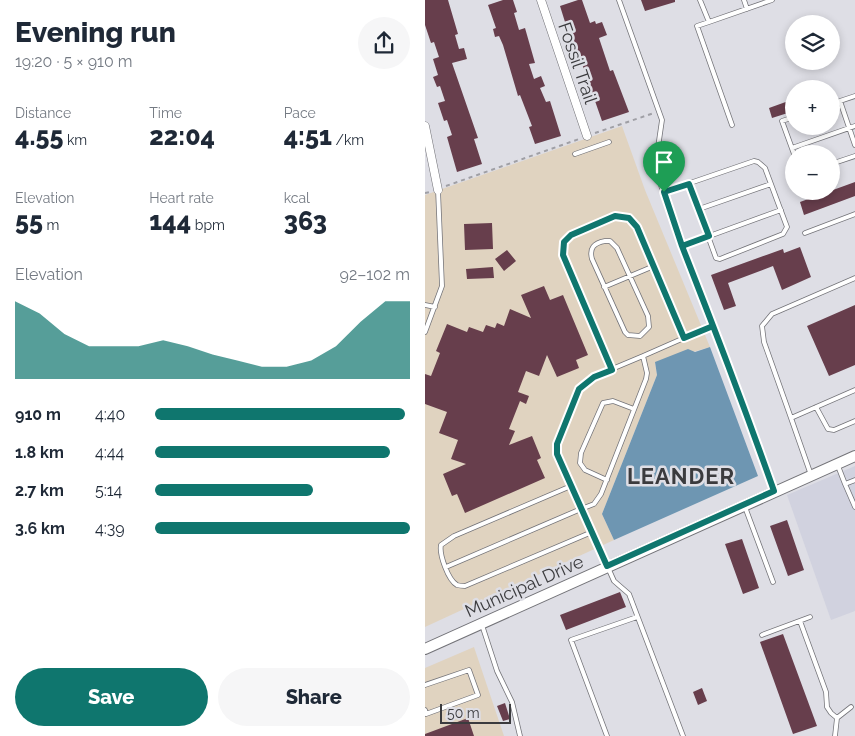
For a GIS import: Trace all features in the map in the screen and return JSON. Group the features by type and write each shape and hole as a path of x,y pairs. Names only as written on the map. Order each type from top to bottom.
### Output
{"street":[{"name":"Fossil Trail","path":"541,0 587,136"},
{"path":"425,126 438,190"},
{"name":"Municipal Drive","path":"425,649 855,456"}],"lane":[{"path":"619,0 662,120 655,168 682,246 774,491"},
{"path":"700,0 709,22"},
{"path":"744,0 747,9"},
{"path":"732,125 697,26 772,0"},
{"path":"855,96 840,101 855,145"},
{"path":"801,145 855,126"},
{"path":"587,136 592,148"},
{"path":"575,154 609,142"},
{"path":"840,161 855,156"},
{"path":"664,192 754,161 758,162 765,168 787,228 783,234 720,259 716,258 689,184"},
{"path":"699,209 771,184"},
{"path":"425,332 441,286 438,190"},
{"path":"682,246 781,210"},
{"path":"805,233 855,214"},
{"path":"612,370 563,255 564,242 571,235 615,216 629,218 637,227 684,338"},
{"path":"611,241 615,244 630,276 649,322 649,327 641,336 628,335 625,332 591,254 594,244 611,241"},
{"path":"604,287 654,266"},
{"path":"811,475 764,342 762,326 772,314 855,278"},
{"path":"425,305 435,307"},
{"path":"683,736 629,594 614,581 557,454 557,444 579,389 594,377 713,326"},
{"path":"446,567 594,504 607,480 646,379 647,373 643,356"},
{"path":"791,418 855,390"},
{"path":"607,480 582,467 580,463 581,453 603,403 613,401 634,409"},
{"path":"816,407 828,429 834,430 855,420"},
{"path":"837,463 855,507"},
{"path":"845,484 855,480"},
{"path":"571,486 454,536 441,545 440,552 451,579 456,584 465,586 592,532"},
{"path":"744,505 773,582"},
{"path":"607,736 571,640 637,617"},
{"path":"762,635 810,617"},
{"path":"800,621 826,692 827,707 837,718"},
{"path":"481,624 497,671 512,702 520,736"},
{"path":"425,685 469,670 478,695 426,714 425,710"},
{"path":"835,736 837,718 851,707"}],"path":[{"path":"425,193 649,114"}],"shaded area":[{"path":"622,126 645,190 710,347 655,363 657,375 602,514 614,540 425,627 425,195"},
{"path":"855,466 855,611 831,620 787,495"},
{"path":"474,647 504,736 425,736 425,668"}],"water":[{"path":"710,347 758,476 614,540 602,514 657,375 655,362 688,349 695,352"}],"building":[{"path":"425,0 448,0 458,34 455,35 459,49 464,48 467,59 452,63 478,138 474,139 482,164 457,172 447,137 452,135 447,120 444,121 438,103 445,101 440,86 437,87 433,77 438,75 433,59 439,57 434,42 431,43 425,25"},
{"path":"503,0 513,0 517,12 514,13 519,30 525,28 535,63 529,64 534,79 541,76 545,86 540,88 546,102 550,101 561,136 535,144 529,127 532,126 520,95 518,96 503,45 499,36 495,37 493,29 496,28 488,5"},
{"path":"582,0 590,23 595,21 596,24 602,22 607,35 599,38 610,71 613,70 629,112 602,121 560,6"},
{"path":"641,0 675,0 675,2 645,11"},
{"path":"785,102 785,114 772,118 769,108"},
{"path":"855,182 855,196 804,215 800,202 806,200 840,200 840,187"},
{"path":"492,223 493,249 465,250 464,224"},
{"path":"800,247 811,277 782,290 773,266 728,283 736,306 724,310 711,275 783,249 784,253"},
{"path":"507,250 516,261 504,271 495,259"},
{"path":"493,267 494,278 467,279 466,269"},
{"path":"544,286 550,300 563,295 588,355 576,360 579,368 557,377 547,355 539,376 526,371 518,392 529,396 526,404 520,401 509,429 515,431 509,445 532,436 541,458 537,460 545,478 465,513 457,494 452,496 443,474 466,464 451,459 458,440 439,433 447,412 425,404 425,374 431,376 440,353 436,351 447,324 467,332 469,327 483,332 486,325 495,328 497,323 504,326 510,309 531,318 521,295"},
{"path":"855,305 855,365 829,376 807,326"},
{"path":"787,520 804,570 788,576 770,526"},
{"path":"742,539 759,588 743,594 725,544"},
{"path":"620,592 626,607 566,630 560,615"},
{"path":"783,634 817,726 793,734 760,642"},
{"path":"702,688 707,701 698,705 693,692"},
{"path":"505,703 510,719 503,721 497,706"},
{"path":"468,718 474,736 425,736 425,734"}],"district":[{"name":"LEANDER","path":"681,476"}],"route":[{"path":"664,192 682,246 713,326 684,338 637,227 629,218 615,216 571,235 564,242 562,248 563,255 612,370 585,382 579,389 557,444 557,454 607,566 774,491 743,405 713,326 697,286 682,246 709,236 689,184 664,192"}]}
